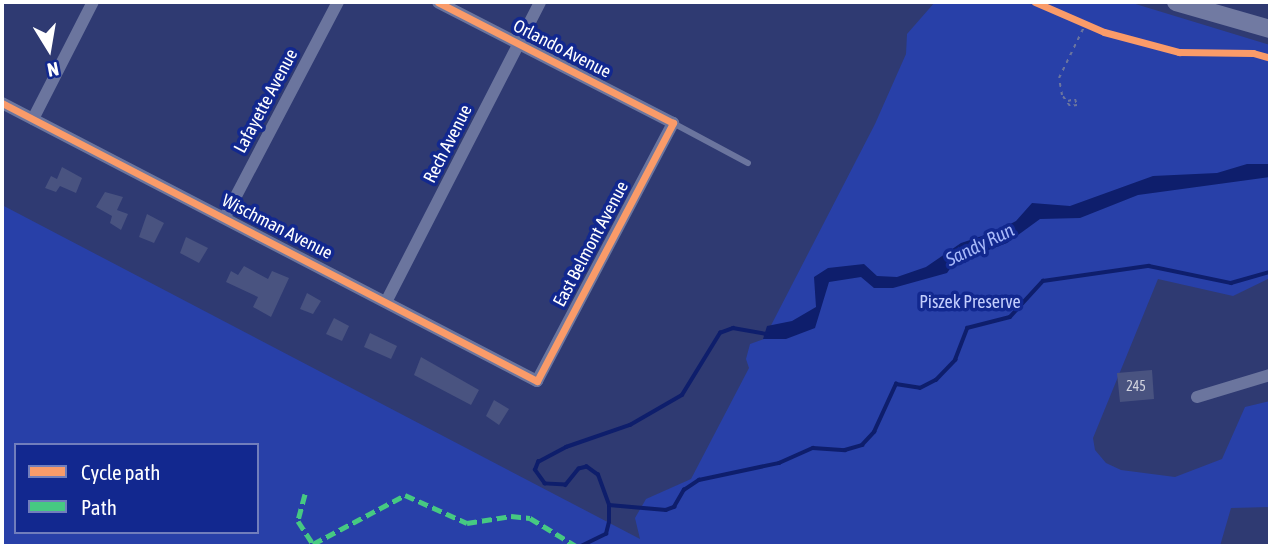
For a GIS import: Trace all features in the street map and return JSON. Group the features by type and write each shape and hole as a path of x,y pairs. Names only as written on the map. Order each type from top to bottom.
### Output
{"main road":[{"path":"1176,2 1267,25"}],"street":[{"path":"33,119 93,2"},
{"name":"Lafayette Avenue","path":"225,217 338,2"},
{"name":"Orlando Avenue","path":"438,2 517,45 673,122"},
{"name":"Rech Avenue","path":"386,302 540,2"},
{"name":"Wischman Avenue","path":"2,103 537,381"},
{"name":"East Belmont Avenue","path":"537,381 673,122"},
{"path":"1197,397 1270,375"}],"lane":[{"path":"673,122 748,163"}],"path":[{"path":"1077,18 1095,29"},
{"path":"1068,101 1062,95 1059,78 1086,23"}],"green space":[{"name":"Piszek Preserve","path":"935,2 1129,2 1270,45 1270,278 1233,296 1158,279 1093,438 1095,450 1106,463 1121,470 1175,477 1222,459 1245,407 1270,401 1270,507 1231,508 1220,546 2,546 2,205 640,539 635,518 646,499 691,479 749,368 746,359 750,344 764,339 875,124 906,54 907,34"}],"water":[{"path":"1247,164 1270,164 1270,177 1138,195 1080,218 1040,219 1007,243 954,263 947,273 893,288 874,288 861,277 829,282 815,328 786,339 763,339 767,326 792,321 816,307 814,277 828,268 864,264 877,276 897,277 926,267 961,243 997,231 1016,221 1032,203 1070,206 1153,176 1217,173"}],"building":[{"path":"62,167 82,178 76,193 60,186 56,192 45,188 51,176 57,179"},
{"path":"105,192 123,197 117,210 128,214 121,230 110,223 112,216 96,207"},
{"path":"147,214 164,223 154,243 139,237"},
{"path":"186,237 208,248 199,263 180,253"},
{"path":"244,266 268,279 272,271 289,278 271,317 253,307 258,297 226,282 231,271 238,275"},
{"path":"307,293 321,301 313,314 300,309"},
{"path":"334,318 349,326 342,341 326,334"},
{"path":"370,333 397,346 391,359 364,347"},
{"path":"421,357 479,390 471,405 414,375"},
{"path":"1152,370 1154,399 1120,402 1117,373"},
{"path":"494,400 509,409 499,425 486,416"}],"waterway":[{"path":"609,505 666,510 674,507 684,490 699,480 779,463 813,448 845,450 862,445 874,432 896,384 920,388 936,380 955,360 967,328 1010,317 1043,281 1149,266 1231,283 1270,272"},
{"name":"Sandy Run","path":"581,546 606,534 609,522 609,505 598,475 587,467 579,469 566,485 545,484 535,470 538,462 566,447 630,425 682,395 720,333 733,328 767,334"}],"marked path":[{"path":"305,494 298,521 313,544 405,495 467,523 511,516 530,518 576,546"}],"cycle path":[{"path":"2,103 537,381 673,123 438,2"},
{"path":"1035,2 1104,32 1179,52 1253,53 1270,58"}]}
